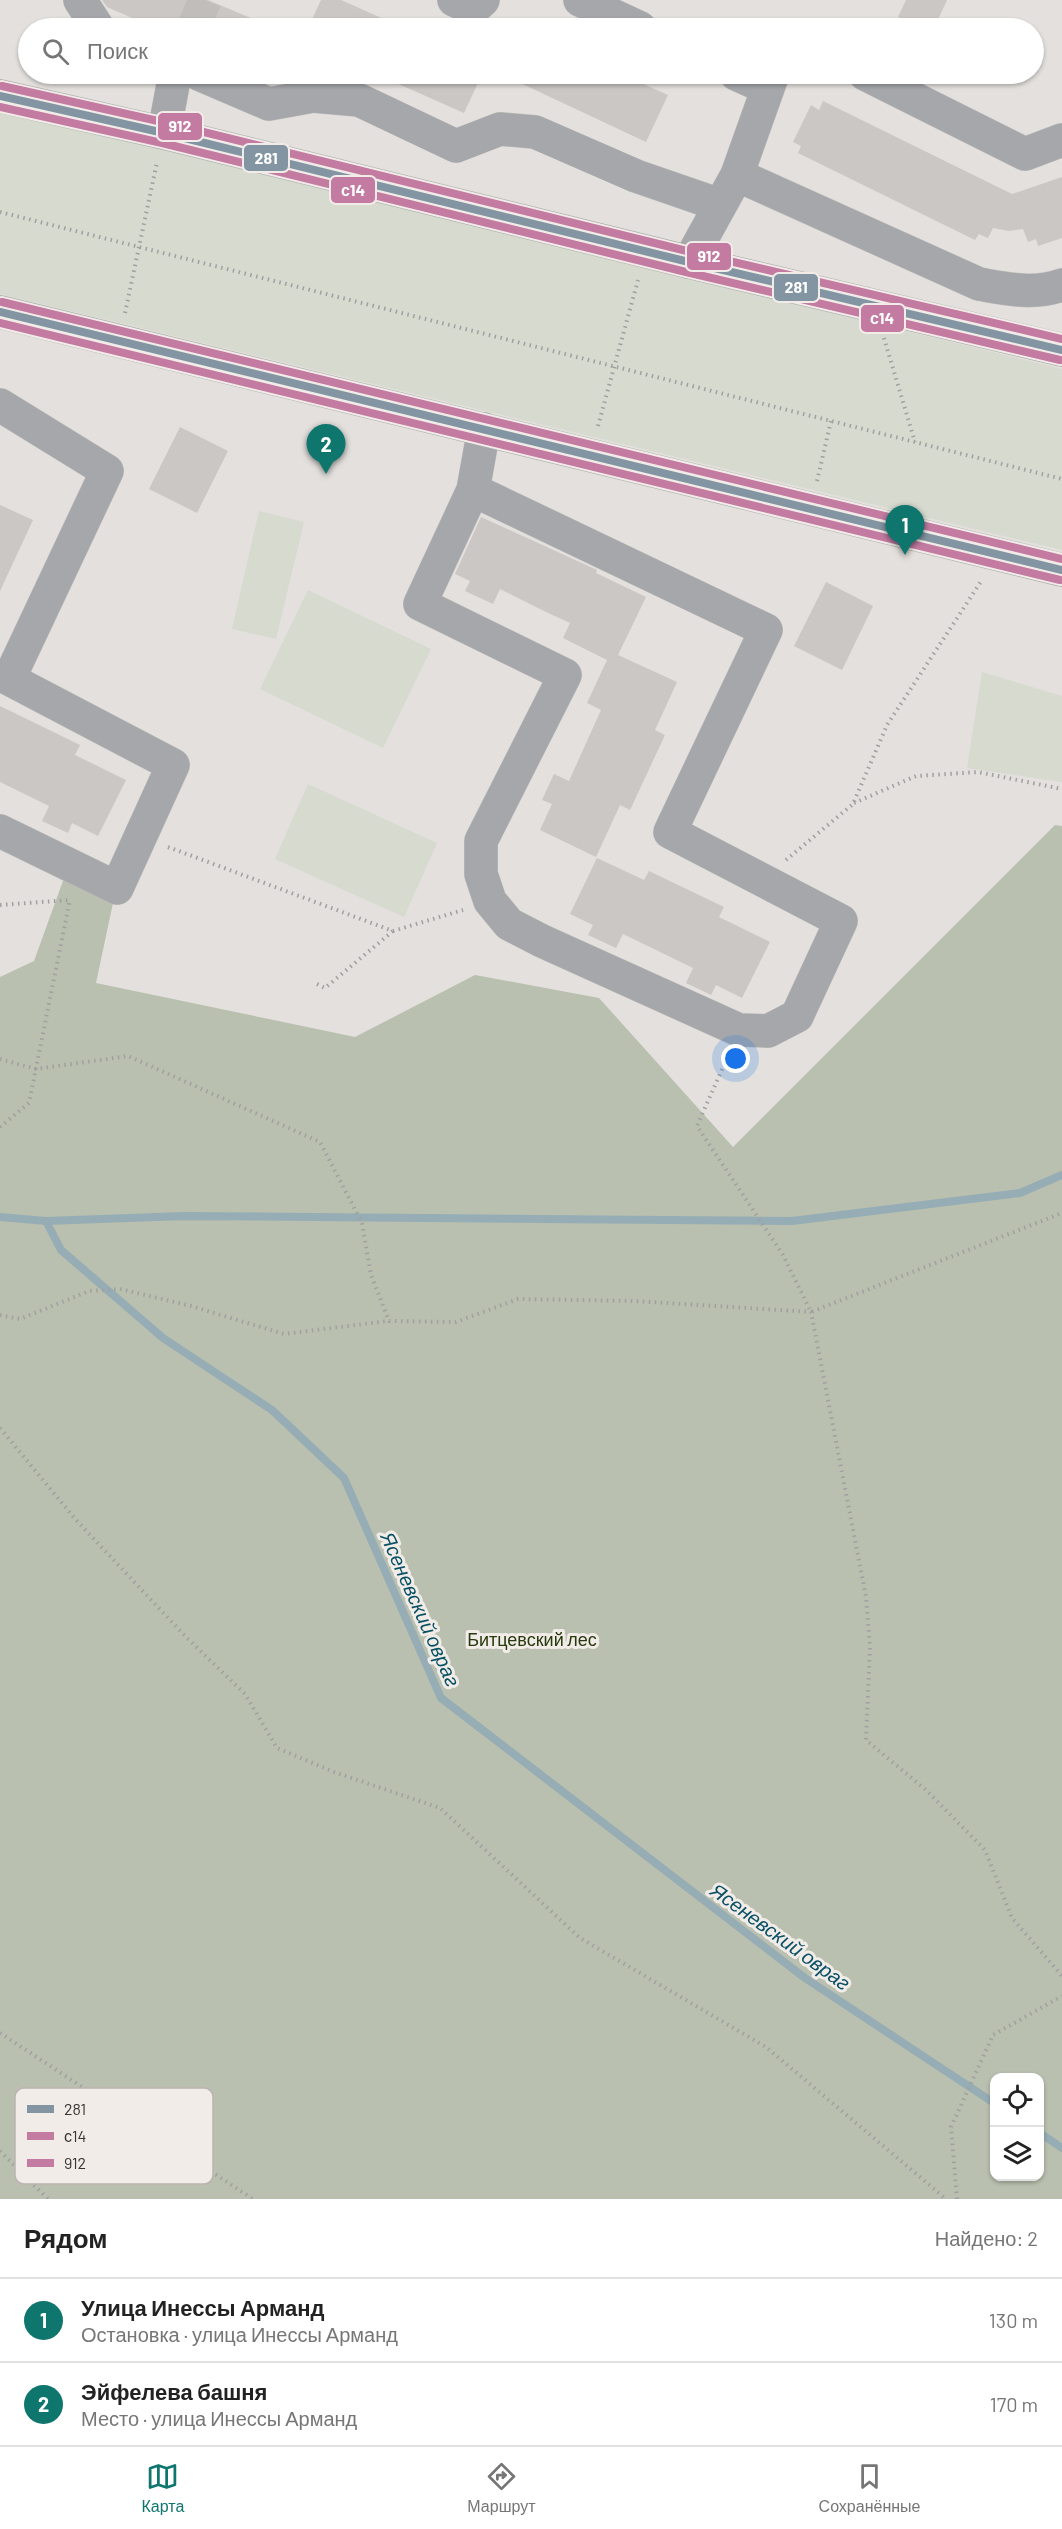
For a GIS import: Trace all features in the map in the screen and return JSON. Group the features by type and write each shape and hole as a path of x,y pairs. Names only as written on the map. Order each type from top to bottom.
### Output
{"street":[{"path":"81,0 92,18"},
{"path":"454,0 473,9 483,0"},
{"path":"579,0 618,18"},
{"path":"164,133 173,84"},
{"path":"222,84 269,104 313,96 359,100 456,146 500,129 535,132 636,176 720,205"},
{"path":"689,262 737,175 769,84"},
{"path":"885,84 1025,154 1062,140"},
{"path":"0,96 164,133 689,262 1062,350"},
{"path":"737,175 979,284 1007,289 1044,291 1062,285"},
{"path":"0,312 1062,570"},
{"path":"0,405 107,471 9,680 173,765 117,888 0,831"},
{"path":"473,490 766,630 670,832 841,921 797,1016 768,1031 739,1030 534,937 509,924 490,901 481,874 481,841 565,675 420,604 473,490 484,429"}],"path":[{"path":"119,341 164,133"},
{"path":"0,212 1062,479"},
{"path":"589,454 646,251"},
{"path":"874,306 915,442"},
{"path":"811,508 831,421"},
{"path":"853,804 887,725 983,578"},
{"path":"763,880 853,804 916,776 978,772 1062,789"},
{"path":"134,849 170,847 393,931"},
{"path":"0,1127 29,1103 69,900 80,870"},
{"path":"0,905 69,900"},
{"path":"316,984 325,988 393,931 490,901"},
{"path":"739,1030 697,1126 783,1255 811,1312 866,1597 870,1647 866,1740 926,1790 985,1850 1012,1918 1062,1976"},
{"path":"0,1059 36,1069 128,1056 320,1142 362,1223 371,1275 389,1322"},
{"path":"0,1315 20,1319 89,1291 120,1289 191,1305 284,1334 389,1322 456,1322 518,1299 635,1301 811,1312 1062,1213"},
{"path":"0,1428 76,1520 186,1638 245,1694 277,1749 334,1772 440,1808 580,1938 671,1994 766,2047 946,2199"},
{"path":"957,2199 951,2127 993,2035 1062,1996"},
{"path":"0,2033 84,2088"},
{"path":"0,2151 15,2166"},
{"path":"213,2173 253,2199"},
{"path":"33,2184 48,2199"}],"shaded area":[{"path":"0,110 1062,369 1062,550 0,294"},
{"path":"259,511 304,522 276,639 232,629"},
{"path":"308,590 431,649 383,748 260,689"},
{"path":"982,672 1062,696 1062,782 967,768"},
{"path":"308,784 437,843 404,917 275,859"}],"green space":[{"name":"Битцевский лес","path":"1055,825 1062,826 1062,2199 0,2199 0,977 34,961 64,878 113,903 96,983 355,1037 475,975 599,998 733,1147"}],"building":[{"path":"102,0 208,0 250,18 132,18 107,7"},
{"path":"321,0 341,0 382,18 313,18"},
{"path":"906,0 947,0 939,18 898,17"},
{"path":"399,84 477,84 464,113"},
{"path":"522,84 643,84 668,95 646,142"},
{"path":"823,101 1012,194 1062,177 1062,238 1038,246 1036,239 1028,242 1023,229 1009,231 993,228 988,238 979,234 975,240 798,153 801,146 793,142 811,105 819,110"},
{"path":"180,427 228,451 197,513 149,489"},
{"path":"0,505 33,520 0,591"},
{"path":"481,517 597,570 596,573 646,597 618,655 677,682 655,730 665,735 630,810 620,805 596,857 540,830 552,804 542,800 554,774 569,781 601,710 587,703 607,660 563,638 570,623 500,589 493,604 465,591 470,581 455,574"},
{"path":"826,582 873,606 842,670 794,646"},
{"path":"0,706 80,745 75,755 126,780 98,836 72,823 68,833 42,821 49,806 0,782"},
{"path":"597,858 644,880 649,871 724,907 719,917 770,942 742,998 716,985 711,995 686,983 693,968 623,934 616,948 588,935 593,925 570,914"}],"waterway":[{"path":"46,1221 184,1216 792,1221 1020,1193 1062,1175"},
{"name":"Ясеневский овраг","path":"0,1217 46,1221 61,1250 163,1338 272,1410 344,1478 441,1698 805,1978 990,2100"},
{"name":"Ясеневский овраг","path":"1044,2136 1062,2148"}],"tunnel":[{"path":"197,18 205,0"}],"transit line":[{"name":"912","path":"2,86 167,123 691,252 1062,339"},
{"name":"281","path":"0,96 164,133 689,262 1062,350"},
{"name":"с14","path":"0,107 162,143 686,272 1060,360"},
{"name":"912","path":"2,302 1062,559"},
{"name":"281","path":"0,312 1062,570"},
{"name":"с14","path":"0,323 1060,580"}],"place":[{"name":"Эйфелева башня","path":"326,474"},
{"name":"Улица Инессы Арманд","path":"905,555"}]}
